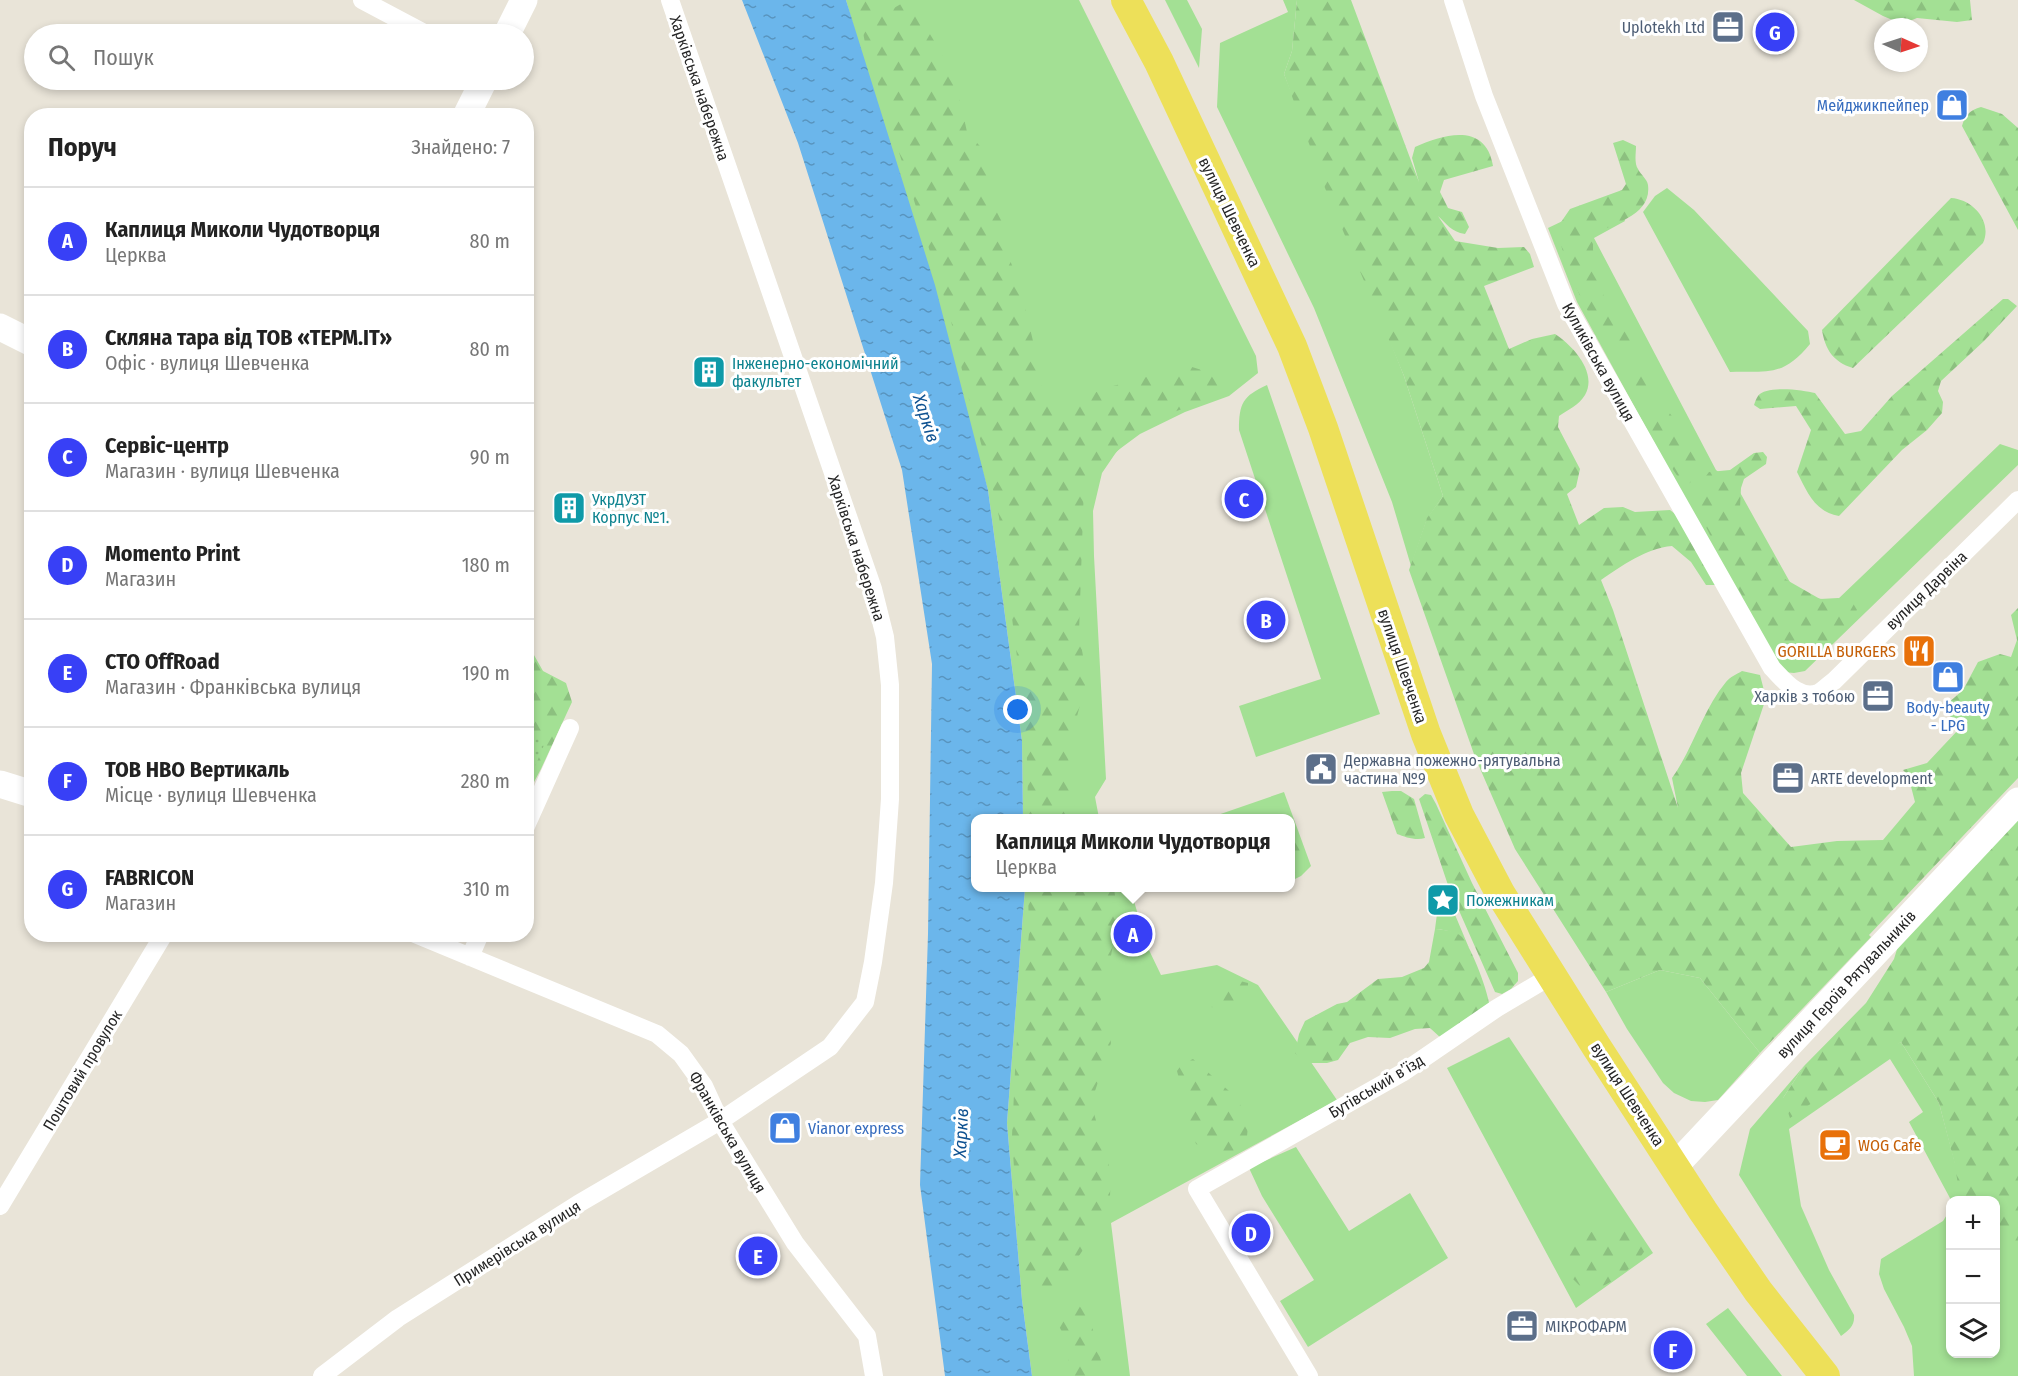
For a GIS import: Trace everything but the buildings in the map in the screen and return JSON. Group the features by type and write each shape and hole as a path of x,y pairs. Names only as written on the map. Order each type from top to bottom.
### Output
{"main road":[{"name":"вулиця Шевченка","path":"1126,0 1159,62 1292,346 1323,428 1422,724 1460,815 1500,892 1551,976 1758,1291 1826,1376"}],"street":[{"path":"362,0 407,24"},
{"path":"512,24 524,0"},
{"name":"Харківська набережна","path":"670,0 873,589 885,637 890,685 890,800 884,883 865,1002 830,1047 720,1121"},
{"name":"Куликівська вулиця","path":"1453,0 1484,96 1566,304 1772,668 1788,685 1802,694"},
{"path":"470,108 479,90"},
{"path":"0,327 24,339"},
{"name":"вулиця Дарвіна","path":"1802,694 1817,693 1834,681 2018,500"},
{"path":"534,808 570,728"},
{"path":"0,784 24,792"},
{"name":"вулиця Героїв Рятувальників","path":"1675,1166 2018,801"},
{"name":"Поштовий провулок","path":"0,1206 159,942"},
{"name":"Франківська вулиця","path":"434,942 657,1034 681,1054 704,1086 720,1121 795,1243 867,1336 873,1376"},
{"path":"470,957 477,942"},
{"name":"Бутівський в’їзд","path":"1309,1376 1197,1189 1402,1073 1497,1008 1551,976"},
{"name":"Примерівська вулиця","path":"322,1376 398,1318 578,1204 720,1121"}],"green space":[{"path":"846,0 1079,0 1256,356 1258,373 1229,396 1185,412 1140,434 1117,451 1102,473 1093,511 1106,779 1095,797 1098,814 1023,814 1022,741 988,490"},
{"path":"861,0 887,0 894,8 906,1 919,3 919,16 942,54 955,85 967,132 989,156 991,201 1005,228 1006,250 1020,286 1037,358 1040,382 1049,401 1064,403 1081,400 1102,389 1168,371 1192,367 1208,372 1222,388 1202,401 1144,424 1084,485 1079,633 1087,679 1068,750 1070,778 1076,800 1072,814 1027,814 1028,772 1020,680 999,517 950,316 865,43 858,5"},
{"path":"1165,0 1187,0 1202,29 1199,68"},
{"path":"1283,0 1297,0 1292,51 1284,74 1404,376 1443,496 1427,519 1411,566 1392,502 1314,308 1217,107 1220,43 1288,12"},
{"path":"1297,0 1351,0 1419,182 1412,158 1415,147 1426,142 1462,135 1473,137 1489,152 1493,166 1444,180 1440,192 1448,208 1462,212 1469,227 1465,234 1452,229 1438,216 1455,241 1498,248 1524,247 1530,254 1534,267 1484,286 1509,349 1532,339 1555,334 1569,345 1586,368 1588,386 1585,395 1577,404 1559,416 1558,427 1580,469 1576,487 1567,494 1579,525 1604,508 1623,507 1635,512 1670,510 1683,520 1718,585 1706,585 1691,562 1672,546 1644,554 1601,580 1678,808 1672,778 1718,693 1728,680 1742,671 1760,675 1766,698 1741,773 1743,793 1791,847 1837,841 1883,840 1915,802 1908,775 1903,770 1927,763 1959,729 1948,713 1947,704 1963,690 1978,662 2000,654 2011,657 2017,640 2011,615 2018,608 2018,778 1760,1053 1700,978 1660,970 1606,992 1515,849 1475,757 1409,570 1427,518 1443,496 1404,376 1325,188 1284,74 1292,51"},
{"path":"1854,0 1970,0 1972,20 1957,22 1883,16"},
{"path":"1981,107 2002,114 2018,128 2018,230 1962,126 1968,114"},
{"path":"1623,140 1636,146 1636,164 1648,185 1648,196 1638,211 1630,217 1593,235 1593,250 1609,311 1625,323 1632,336 1629,343 1618,351 1597,327 1579,294 1565,259 1557,228 1570,209 1622,190 1626,184 1613,143"},
{"path":"1667,188 1694,210 1808,331 1810,344 1792,362 1775,370 1730,372 1643,212 1655,196"},
{"path":"1615,196 1625,221 1594,238 1716,470 1737,487 1791,584 1808,597 1836,601 2000,444 2018,450 2018,465 1805,671 1783,672 1770,654 1577,302 1548,228"},
{"path":"1951,198 1966,202 1979,213 1985,227 1983,243 1853,368 1840,362 1828,349 1822,330"},
{"path":"2003,299 2008,299 2017,306 1941,381 1938,391 1943,402 1942,413 1927,430 1902,450 1839,516 1818,506 1808,494 1797,472 1811,430 1796,406 1760,409 1754,405 1758,396 1776,389 1815,393 1845,434 1861,431 1892,396"},
{"path":"1648,369 1654,378 1655,387 1647,396 1634,401 1628,390 1629,378 1638,371"},
{"path":"1267,385 1380,714 1256,757 1239,706 1321,679 1239,430 1240,413 1244,402 1252,393"},
{"path":"1652,408 1666,408 1687,437 1699,460 1692,481 1687,485 1683,484 1674,471 1650,431 1647,418"},
{"path":"1763,452 1767,457 1766,464 1744,479 1740,507 1780,565 1785,579 1820,599 1851,600 1857,610 1845,628 1814,656 1795,655 1783,648 1771,646 1728,571 1693,501 1697,488 1709,472 1730,470 1754,453"},
{"path":"534,655 543,671 566,683 572,702 534,782"},
{"path":"534,738 546,740 534,769"},
{"path":"1401,791 1414,799 1425,838 1414,839 1397,834 1382,792"},
{"path":"1284,792 1292,814 1221,814"},
{"path":"1425,794 1431,795 1436,804 1472,883 1518,973 1518,981 1502,994 1495,992 1449,888 1419,799"},
{"path":"2018,801 2018,1261 2000,1241 2000,1196 1960,1196 1954,1161 1939,1103 1901,1042 1790,1118 1783,1098 1804,1066 1866,1003 1894,959 1906,920"},
{"path":"1295,822 1311,866 1295,879"},
{"path":"1295,840 1302,850 1304,867 1295,873"},
{"path":"1440,891 1445,891 1469,948 1455,934 1435,929"},
{"path":"1025,892 1131,892 1148,948 1161,975 1217,965 1258,985 1337,1100 1111,1223 1130,1376 1032,1376 1022,1300 1007,1123"},
{"path":"1028,892 1115,892 1118,917 1107,978 1099,1006 1107,1022 1111,1043 1091,1103 1111,1173 1110,1196 1104,1216 1087,1244 1064,1278 1047,1292 1026,1290 1017,1216 1012,1136 1016,1050 1029,934"},
{"path":"1435,929 1456,933 1462,937 1479,972 1490,1009 1442,1039 1430,1028 1415,1029 1390,1038 1368,1037 1350,1043 1338,1060 1327,1063 1304,1063 1295,1053 1299,1034 1305,1021 1337,1004 1347,1002 1378,979 1402,977 1424,968 1429,962"},
{"path":"1660,970 1700,978 1760,1053 1718,1100 1691,1101 1674,1093 1663,1083 1627,1029 1606,992"},
{"path":"1240,981 1248,983 1248,991 1223,1006 1206,1006 1207,1001"},
{"path":"1509,1037 1653,1253 1576,1308 1447,1068"},
{"path":"1901,1042 1939,1103 1964,1196 1949,1196 1909,1122 1923,1112 1890,1059 1789,1129 1801,1206 1829,1270 1854,1315 1849,1330 1841,1336 1739,1175 1750,1129 1804,1066 1783,1098"},
{"path":"1193,1059 1238,1099 1248,1125 1246,1148 1219,1154 1196,1144 1177,1071 1182,1064"},
{"path":"1296,1147 1349,1231 1410,1193 1448,1258 1308,1347 1280,1301 1314,1280 1262,1196 1249,1168"},
{"path":"1946,1216 1946,1358 2000,1358 2000,1238 2018,1258 2018,1376 1914,1376 1912,1346 1884,1289 1879,1274 1881,1259 1943,1221"},
{"path":"1622,1225 1632,1230 1646,1249 1620,1276 1587,1293 1570,1276 1565,1261 1568,1244 1579,1235"},
{"path":"1074,1302 1081,1307 1091,1324 1104,1376 1068,1376 1069,1346 1052,1312 1060,1304"},
{"path":"1728,1308 1782,1376 1747,1376 1706,1324"}],"water":[{"name":"Харків","path":"742,0 846,0 935,285 988,490 1022,741 1023,814 971,814 971,892 1025,892 1007,1123 1022,1300 1032,1376 945,1376 920,1185 928,934 932,664 902,470 798,143"}],"place":[{"name":"Uplotekh Ltd","path":"1728,27"},
{"name":"FABRICON","path":"1775,32"},
{"name":"Мейджикпейпер","path":"1952,105"},
{"name":"Інженерно-економічний факультет","path":"709,372"},
{"name":"Сервіс-центр","path":"1244,499"},
{"name":"УкрДУЗТ Корпус №1.","path":"569,508"},
{"name":"Скляна тара від ТОВ «ТЕРМ.ІТ»","path":"1266,620"},
{"name":"GORILLA BURGERS","path":"1919,651"},
{"name":"Body-beauty - LPG","path":"1948,677"},
{"name":"Харків з тобою","path":"1878,696"},
{"name":"Державна пожежно-рятувальна частина №9","path":"1321,769"},
{"name":"ARTE development","path":"1788,778"},
{"name":"Пожежникам","path":"1443,900"},
{"name":"Каплиця Миколи Чудотворця","path":"1133,934"},
{"name":"Vianor express","path":"785,1128"},
{"name":"WOG Cafe","path":"1835,1145"},
{"name":"Momento Print","path":"1251,1233"},
{"name":"СТО OffRoad","path":"758,1256"},
{"name":"МІКРОФАРМ","path":"1522,1326"},
{"name":"ТОВ НВО Вертикаль","path":"1673,1350"}]}
